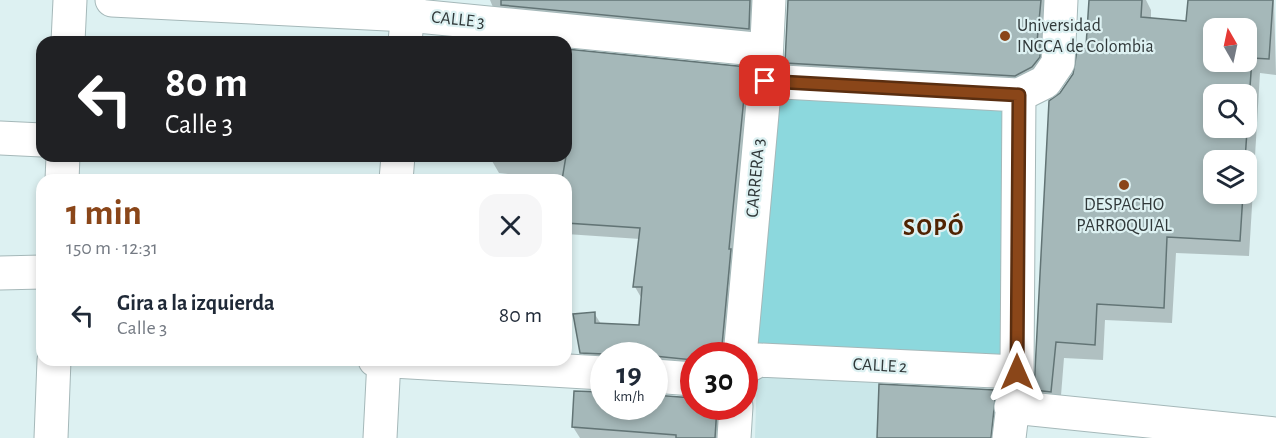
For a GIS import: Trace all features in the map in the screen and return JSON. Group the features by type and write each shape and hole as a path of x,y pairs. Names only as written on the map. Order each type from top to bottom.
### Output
{"street":[{"path":"68,36 70,0"},
{"name":"CALLE 3","path":"112,0 407,19 540,36"},
{"name":"CARRERA 3","path":"741,342 766,65 769,0"},
{"path":"1061,0 1058,63 1045,82 1019,95 1017,372 1010,422 1276,435"},
{"name":"CALLE 3","path":"572,40 1019,95"},
{"path":"0,138 36,140"},
{"path":"0,273 36,272"},
{"name":"CALLE 2","path":"758,361 1017,372"},
{"path":"51,438 54,366"},
{"path":"380,438 384,366"},
{"path":"485,366 590,372"},
{"path":"734,438 735,420"}],"shaded area":[{"path":"765,81 1019,95 1017,372 758,368 758,342 746,342"},
{"path":"758,372 880,376 877,438 755,438 756,420 758,420"}],"building":[{"path":"501,0 750,0 749,29 501,5"},
{"path":"788,0 1041,0 1037,42 1040,42 1040,57 1032,67 1015,76 785,63"},
{"path":"1089,0 1142,0 1141,17 1186,21 1188,0 1273,0 1269,59 1257,58 1257,18 1203,18 1203,72 1251,72 1250,84 1203,84 1203,138 1247,138 1246,150 1203,150 1203,204 1242,204 1240,241 1167,237 1164,308 1097,304 1095,345 1056,342 1051,392 1034,390 1049,101 1060,93 1073,74 1078,45 1086,46"},
{"path":"572,50 747,67 722,342 680,342 680,359 668,357 668,342 590,342 590,353 580,353 573,314 595,312 595,323 639,325 642,287 633,287 640,228 572,223 572,174 563,174 565,162 572,162"},
{"path":"879,384 996,390 991,438 877,438"},
{"path":"574,391 590,392 590,420 668,420 668,396 680,397 680,420 716,420 715,438 676,438 676,435 572,427"}],"place":[{"name":"Universidad INCCA de Colombia","path":"1005,36"},
{"name":"DESPACHO PARROQUIAL","path":"1124,185"}],"district":[{"name":"SOPÓ","path":"934,228"}],"route":[{"path":"765,81 1019,95 1017,372"}]}
